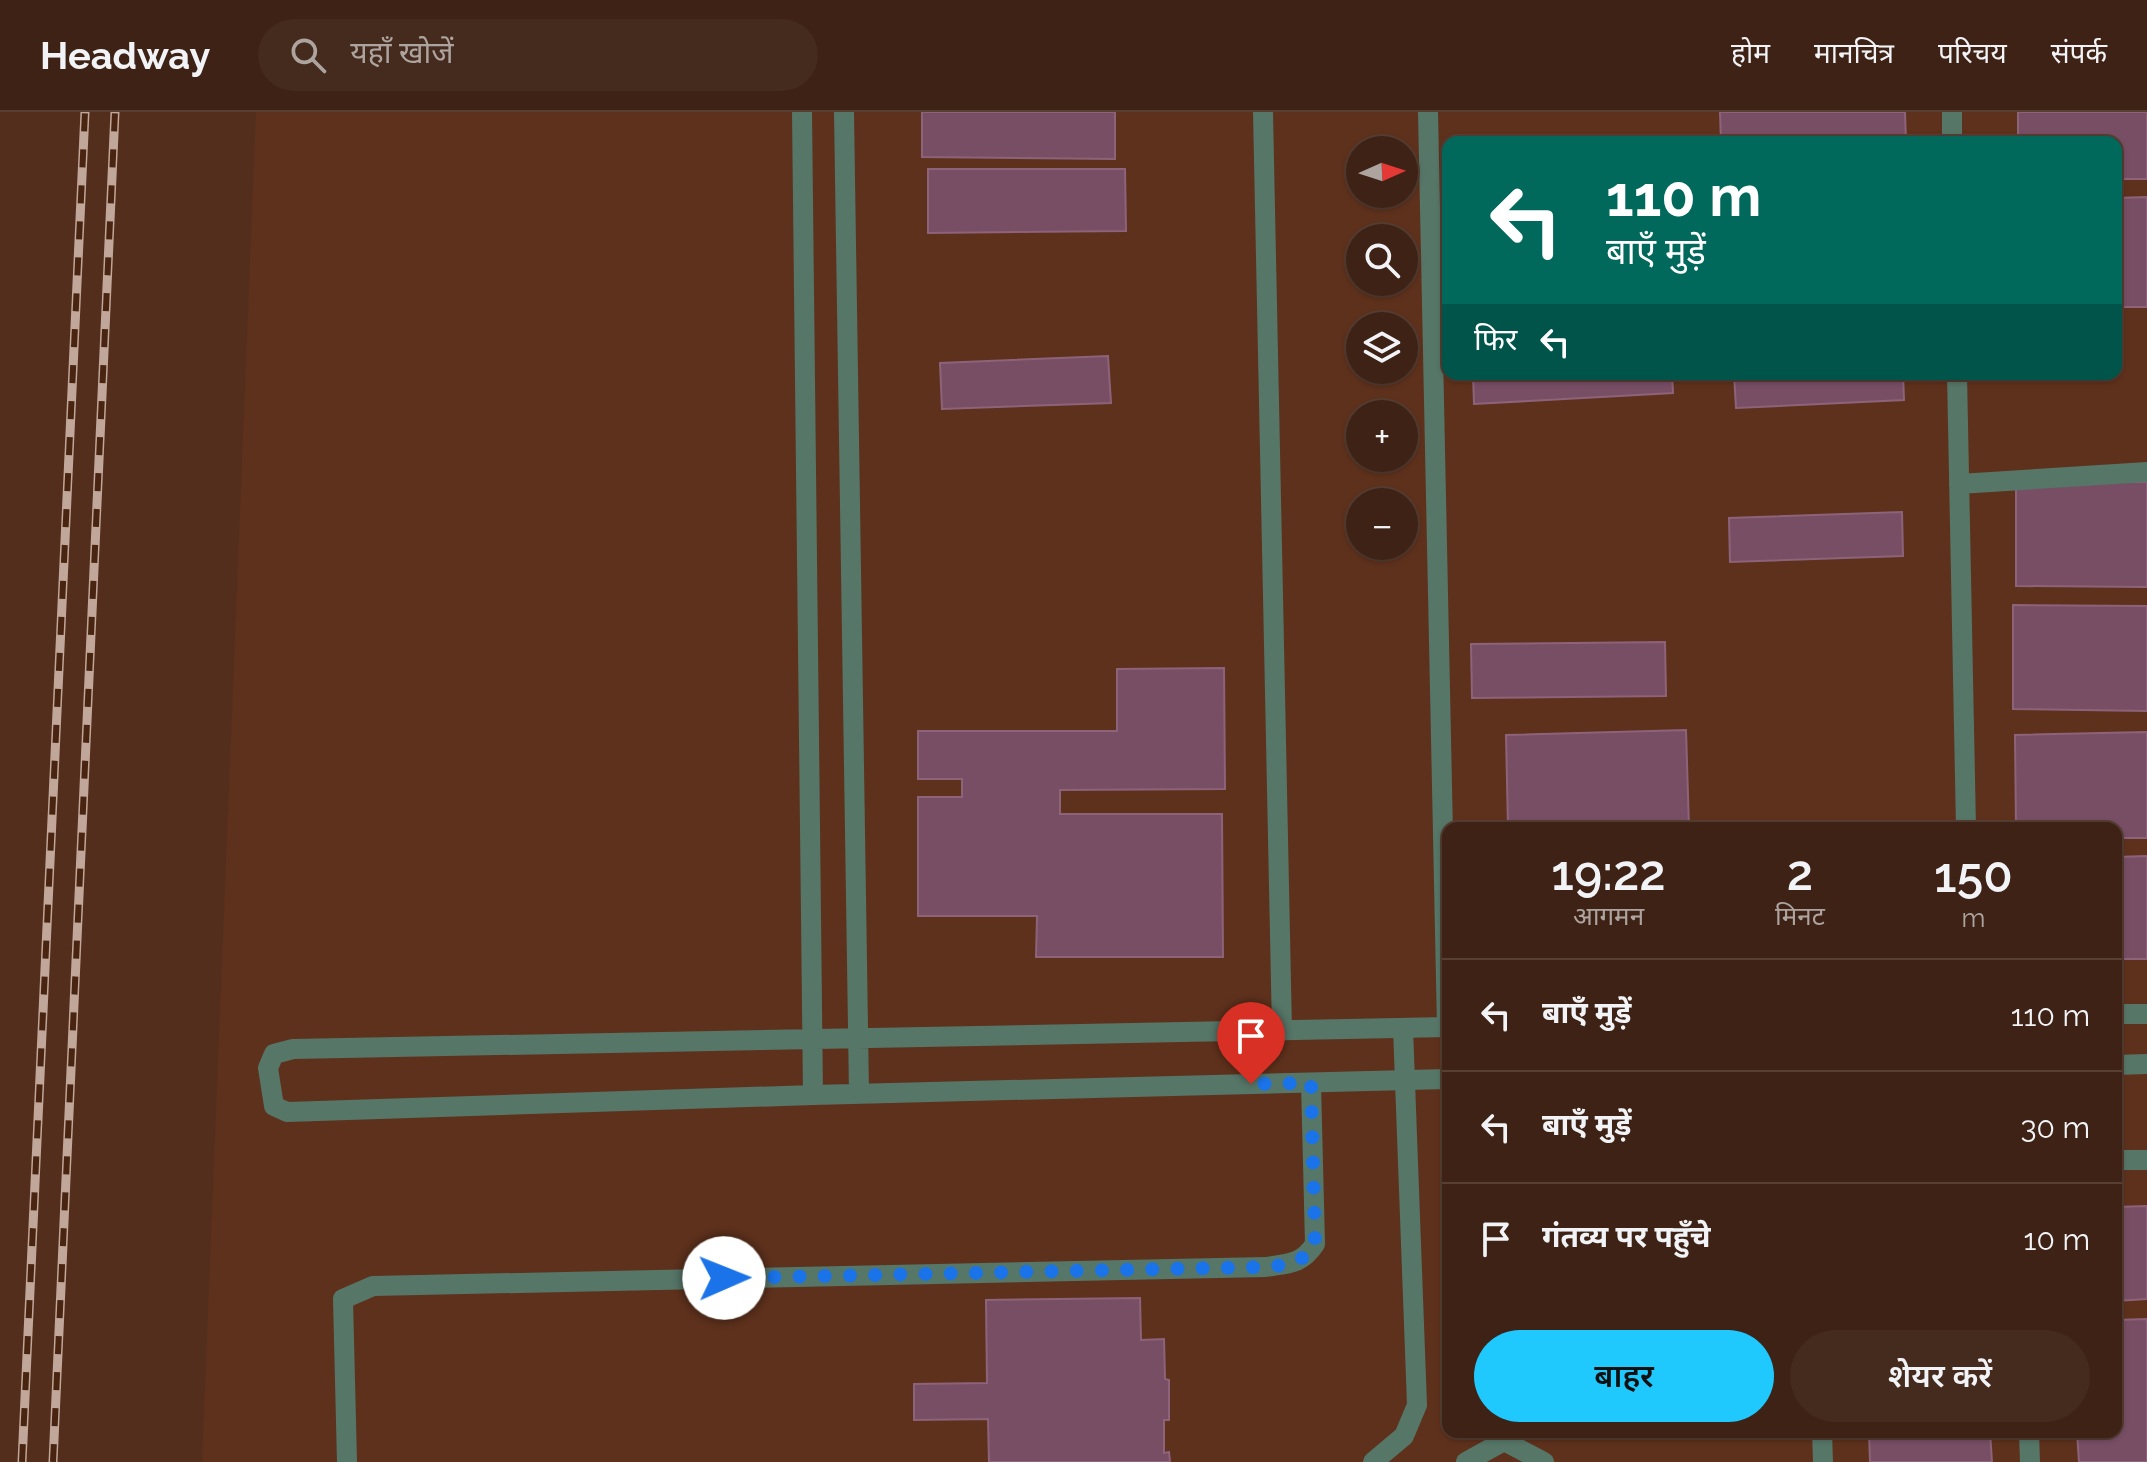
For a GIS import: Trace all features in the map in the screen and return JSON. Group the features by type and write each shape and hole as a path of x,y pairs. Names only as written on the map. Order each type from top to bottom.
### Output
{"street":[{"path":"802,112 813,1095"},
{"path":"844,112 844,277 859,1093"},
{"path":"1263,112 1282,1031"},
{"path":"1428,112 1444,822"},
{"path":"1952,112 1952,136"},
{"path":"1957,380 1966,822"},
{"path":"1959,484 2147,472"},
{"path":"2122,1014 2147,1014"},
{"path":"1442,1027 293,1049 274,1054 268,1068 274,1106 287,1112 859,1093 1442,1079"},
{"path":"1373,1462 1404,1436 1417,1405 1403,1028"},
{"path":"2122,1065 2147,1064"},
{"path":"347,1462 343,1299 373,1286 1250,1267 1293,1263 1307,1257 1315,1244 1311,1083"},
{"path":"2122,1160 2147,1160"},
{"path":"1466,1462 1501,1438"},
{"path":"1507,1438 1544,1462"},
{"path":"1822,1438 1823,1462"},
{"path":"2029,1438 2030,1462"}],"shaded area":[{"path":"256,112 2147,112 2147,1462 202,1462"}],"building":[{"path":"922,112 1115,112 1115,159 922,157"},
{"path":"1720,112 1905,112 1906,136 1721,136"},
{"path":"2018,112 2147,112 2147,179 2122,179 2122,136 2018,136"},
{"path":"928,169 1125,169 1126,231 928,233"},
{"path":"2147,197 2147,307 2122,307 2122,198"},
{"path":"1108,356 1111,403 942,409 940,363"},
{"path":"1473,380 1672,380 1673,393 1474,404"},
{"path":"1734,380 1903,380 1904,400 1736,408"},
{"path":"2016,481 2147,482 2147,587 2016,586"},
{"path":"1902,512 1903,556 1730,562 1729,518"},
{"path":"2013,605 2147,606 2147,711 2013,709"},
{"path":"1665,642 1666,696 1472,698 1471,644"},
{"path":"1224,668 1225,789 1060,790 1060,814 1222,814 1223,957 1036,957 1037,916 918,916 918,797 962,797 962,779 918,779 918,731 1117,731 1117,669"},
{"path":"1686,730 1689,822 1508,822 1506,735"},
{"path":"2147,732 2147,838 2122,838 2122,822 2016,822 2015,735"},
{"path":"2147,856 2147,959 2122,959 2122,857"},
{"path":"2147,1206 2147,1299 2122,1301 2122,1207"},
{"path":"1140,1298 1141,1340 1164,1339 1165,1379 1169,1380 1169,1420 1164,1420 1164,1453 1169,1452 1170,1462 989,1462 988,1419 914,1420 914,1384 987,1383 986,1300"},
{"path":"2147,1319 2147,1462 2079,1462 2077,1438 2122,1438 2122,1320"},
{"path":"1869,1438 1990,1438 1992,1462 1870,1462"}],"railway":[{"path":"22,1462 85,112"},
{"path":"53,1462 115,112"}],"route":[{"path":"724,1278 1266,1267 1293,1263 1307,1257 1315,1244 1311,1083 1251,1084"}]}
